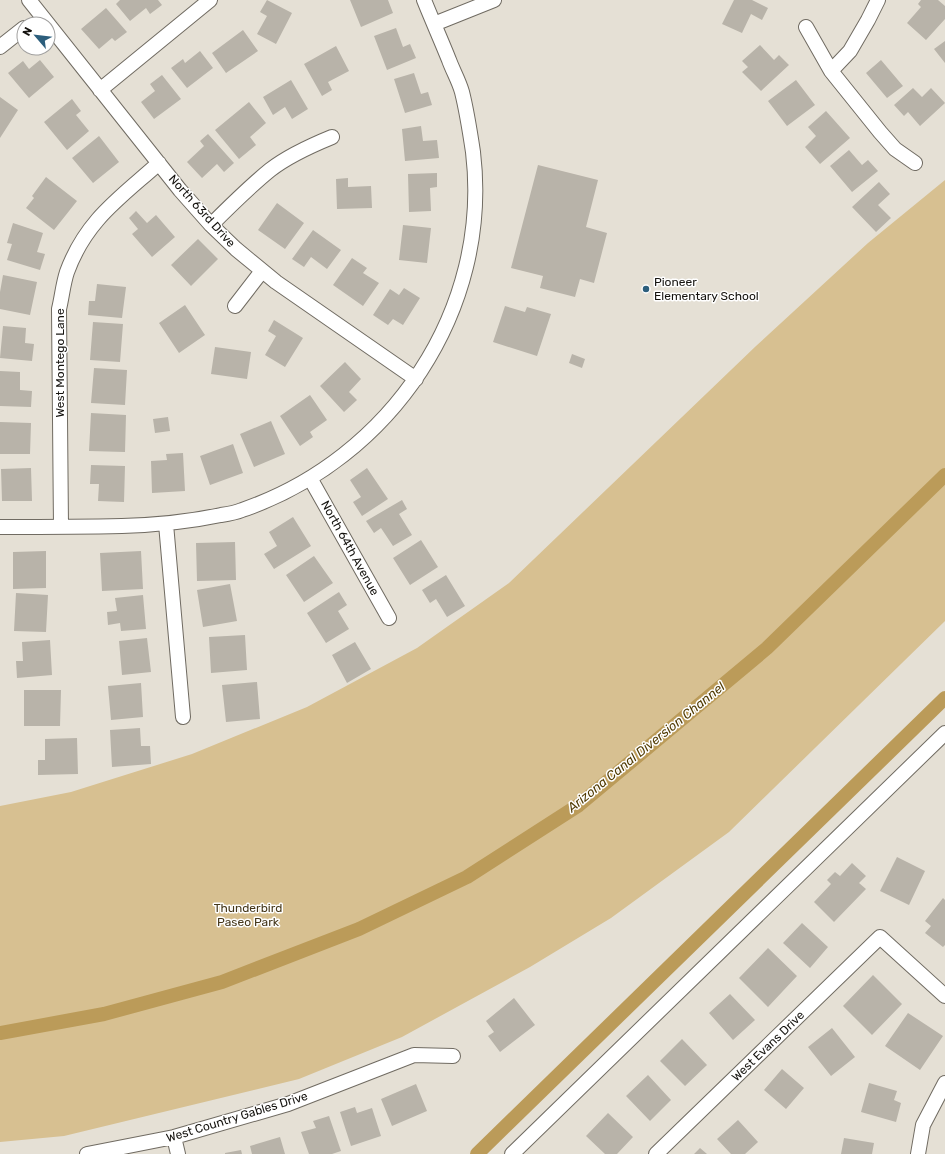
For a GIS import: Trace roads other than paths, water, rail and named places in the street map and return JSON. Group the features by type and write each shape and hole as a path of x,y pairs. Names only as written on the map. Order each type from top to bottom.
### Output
{"street":[{"name":"North 63rd Drive","path":"29,0 159,164 211,225 262,271 416,379"},
{"path":"100,90 210,0"},
{"path":"0,527 166,524 208,518 241,511 276,496 324,470 369,434 407,391 430,357 449,321 460,289 473,231 475,194 473,154 461,90 424,0"},
{"path":"434,24 474,4 494,0"},
{"path":"831,71 850,51 878,0"},
{"path":"806,27 831,71 890,143 915,163"},
{"path":"0,47 16,34"},
{"path":"211,225 270,169 296,153 332,137"},
{"name":"West Montego Lane","path":"61,527 59,309 67,273 78,247 95,221 113,202 159,164"},
{"path":"235,306 262,271"},
{"name":"North 64th Avenue","path":"310,478 389,618"},
{"path":"166,524 183,717"},
{"path":"512,1154 945,733"},
{"name":"West Evans Drive","path":"656,1154 880,938 945,996"},
{"name":"West Country Gables Drive","path":"87,1154 174,1137 288,1104 414,1055 453,1056"},
{"path":"918,1154 923,1125 945,1083"},
{"path":"174,1137 178,1154"}],"waterway":[{"name":"Arizona Canal Diversion Channel","path":"0,1033 104,1014 222,982 359,929 467,877 579,805 767,648 945,475"},
{"path":"477,1154 945,698"}],"place":[{"name":"Pioneer Elementary School","path":"646,289"}],"park label":[{"name":"Thunderbird Paseo Park","path":"248,915"}]}
